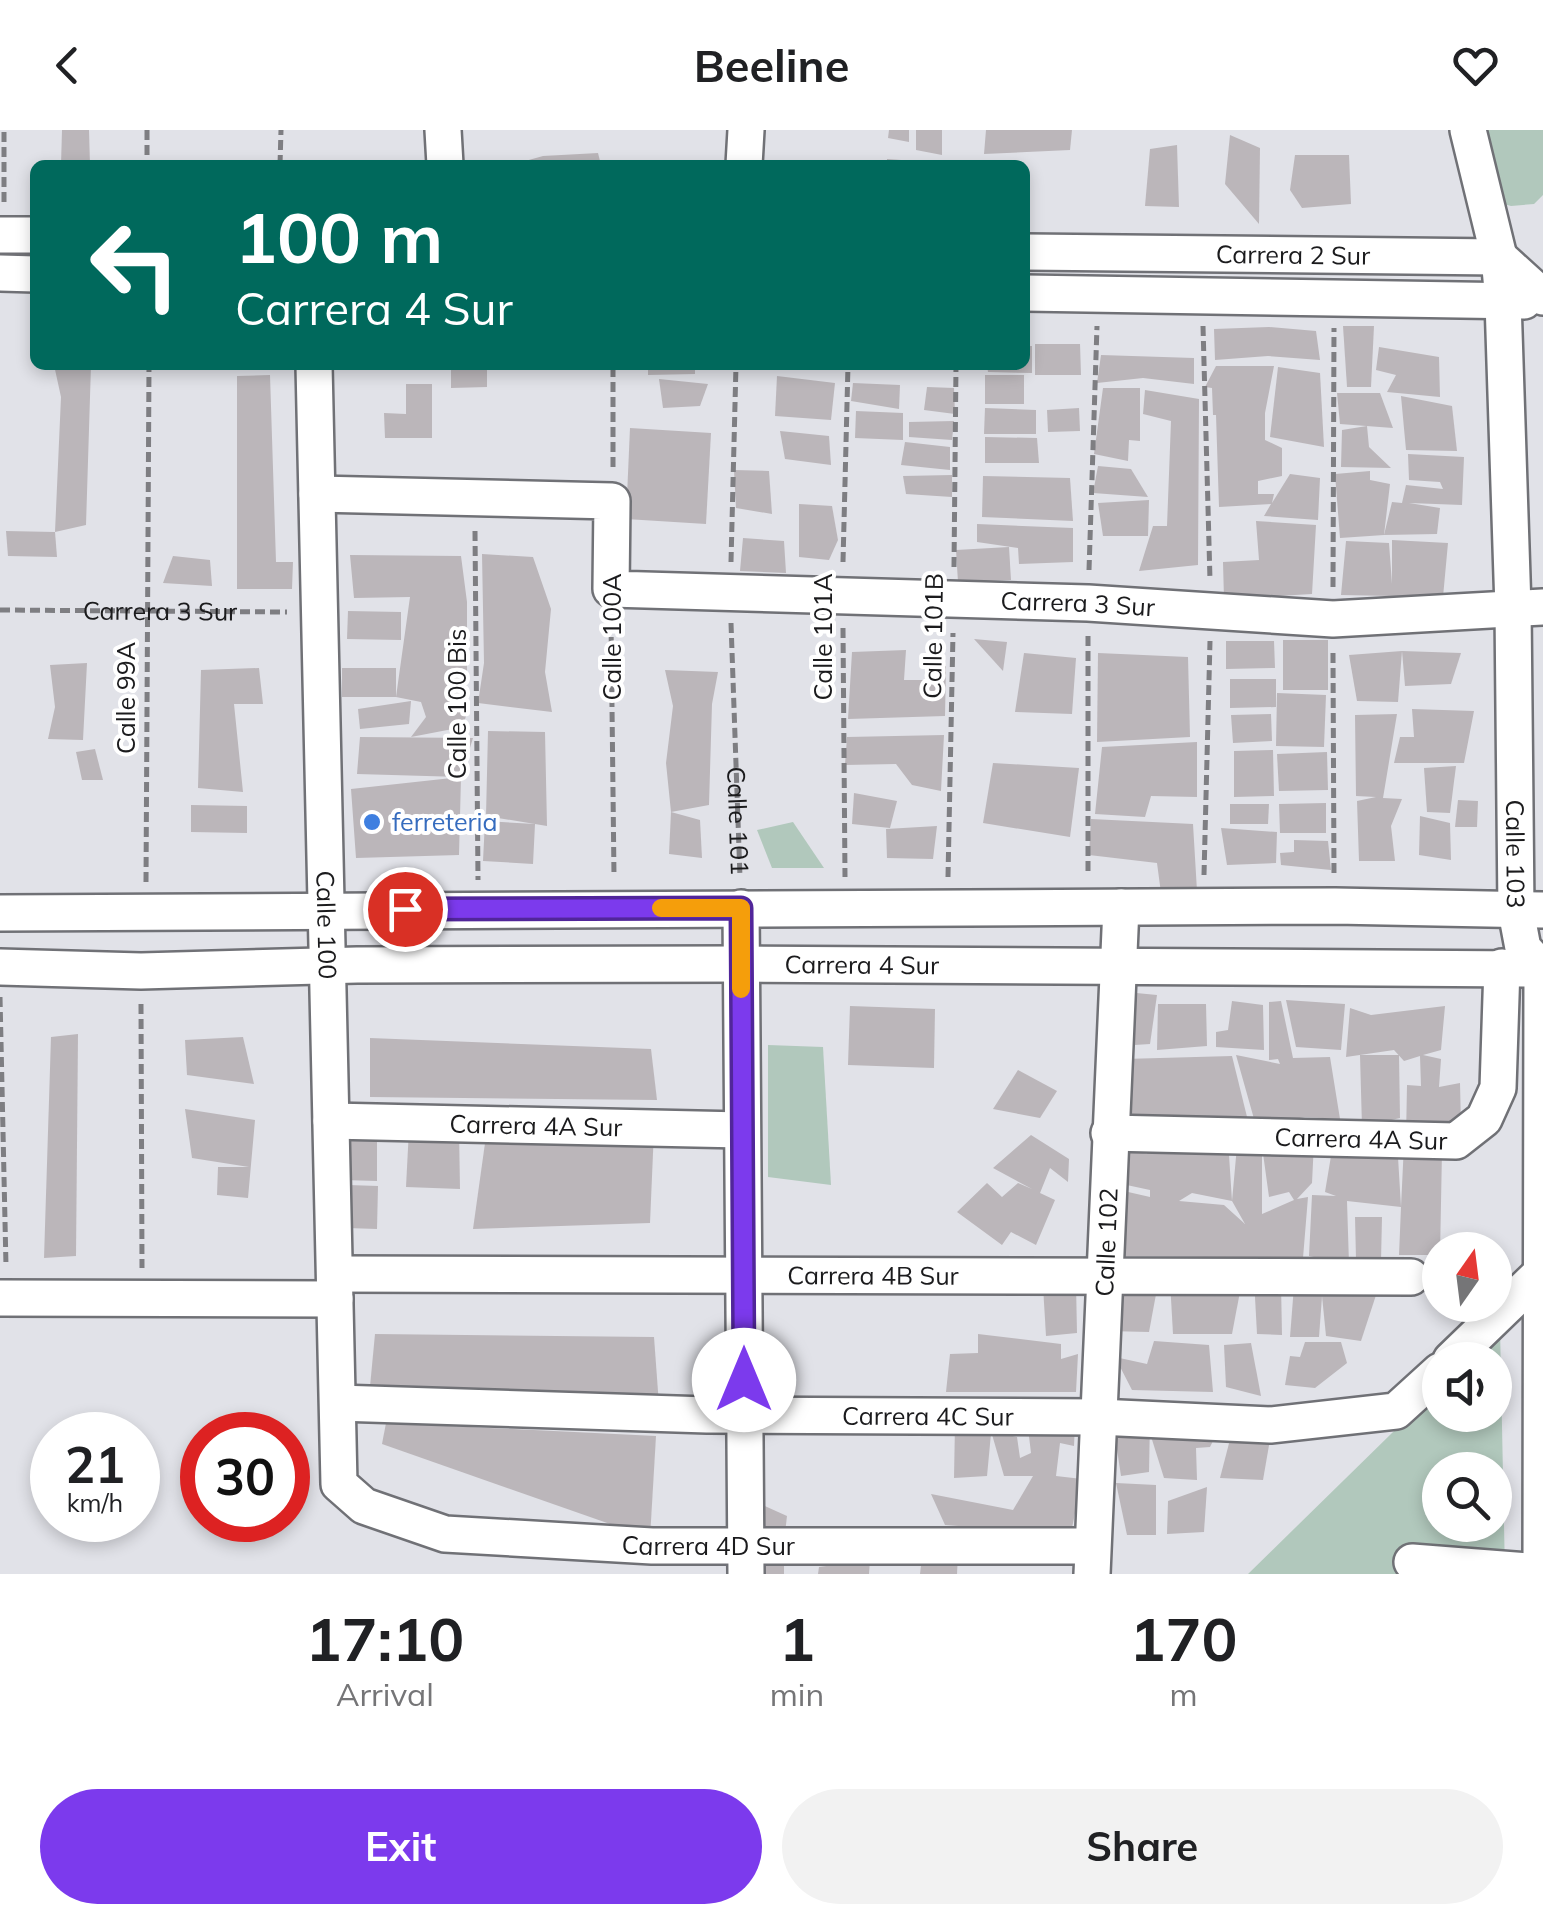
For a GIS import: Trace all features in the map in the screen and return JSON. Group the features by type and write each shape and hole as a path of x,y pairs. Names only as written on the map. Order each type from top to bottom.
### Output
{"street":[{"path":"443,130 445,160"},
{"path":"744,160 746,130"},
{"name":"Calle 103","path":"1468,130 1499,256 1528,608 1529,911 1523,948 1542,969 1541,1573"},
{"name":"Carrera 2 Sur","path":"1030,252 1499,256 1543,299"},
{"path":"0,274 30,274"},
{"name":"Carrera 2 Sur","path":"1030,293 1543,299"},
{"name":"Calle 100","path":"314,370 340,1484"},
{"path":"317,494 612,501"},
{"name":"Calle 100A","path":"611,589 612,501"},
{"name":"Carrera 3 Sur","path":"611,589 954,598 1333,619 1528,608"},
{"path":"0,913 615,908 1529,911"},
{"name":"Calle 101","path":"741,908 745,1559"},
{"name":"Calle 102","path":"1092,1560 1115,970 1121,908"},
{"name":"Carrera 4 Sur","path":"0,968 141,971 741,964 1115,970 1502,966 1542,969"},
{"name":"Carrera 4A Sur","path":"1109,1133 1456,1141 1484,1119 1498,1088 1502,966"},
{"name":"Carrera 4A Sur","path":"331,1121 742,1130"},
{"path":"1470,1342 1541,1273"},
{"name":"Carrera 4B Sur","path":"3,1298 142,1299 335,1287 744,1275 1411,1277"},
{"name":"Carrera 4C Sur","path":"338,1403 744,1416 1098,1417 1270,1424 1396,1411 1422,1387"},
{"name":"Carrera 4D Sur","path":"340,1484 364,1506 445,1534 652,1546 745,1559 1092,1560"},
{"path":"1412,1562 1541,1573"}],"path":[{"path":"4,130 13,235"},
{"path":"147,130 148,160"},
{"path":"280,160 281,130"},
{"name":"Calle 99A","path":"146,910 150,370"},
{"path":"612,501 613,370"},
{"name":"Calle 101","path":"736,370 730,593 741,908"},
{"name":"Calle 101A","path":"845,908 842,594 848,370"},
{"name":"Calle 101B","path":"947,908 956,370"},
{"name":"Calle 100 Bis","path":"475,498 478,910"},
{"name":"Calle 100A","path":"611,589 615,908"},
{"name":"Carrera 3 Sur","path":"0,610 319,612"},
{"path":"141,971 142,1299"},
{"path":"0,984 3,1298"}],"green space":[{"path":"1480,130 1543,130 1543,195 1534,204 1511,206 1489,200 1494,163"},
{"path":"793,822 824,868 772,868 757,830"},
{"path":"768,1045 823,1047 831,1185 768,1177"},
{"path":"1500,1327 1500,1342 1485,1342"},
{"path":"1422,1404 1422,1432 1502,1432 1503,1452 1422,1452 1422,1542 1504,1542 1505,1574 1248,1574"}],"building":[{"path":"62,130 89,130 90,160 61,160"},
{"path":"889,130 909,130 909,142 888,138"},
{"path":"916,130 942,130 942,155 916,150"},
{"path":"986,130 1072,130 1070,150 984,154"},
{"path":"1230,135 1260,148 1259,224 1225,184"},
{"path":"1177,145 1179,207 1145,206 1150,149"},
{"path":"598,153 600,160 529,160"},
{"path":"1295,155 1349,155 1351,204 1302,208 1290,190"},
{"path":"1343,326 1374,326 1371,387 1347,387"},
{"path":"1269,327 1316,331 1320,360 1268,356 1215,360 1214,329"},
{"path":"1035,344 1080,344 1081,375 1035,375"},
{"path":"1032,346 1032,373 988,372 1030,370"},
{"path":"1379,347 1439,357 1440,397 1387,392 1396,375 1376,370"},
{"path":"1101,355 1194,358 1194,384 1143,378 1097,383"},
{"path":"1216,366 1274,366 1265,413 1265,440 1282,448 1282,476 1258,481 1258,494 1274,494 1272,503 1290,474 1320,478 1318,520 1264,516 1271,504 1219,507 1216,415 1212,388 1205,387"},
{"path":"1278,367 1320,373 1324,447 1270,437"},
{"path":"55,370 91,370 86,525 55,532 61,397"},
{"path":"451,370 487,370 487,387 451,388"},
{"path":"648,370 695,370 695,374 648,375"},
{"path":"270,375 276,562 293,562 292,589 237,589 237,376"},
{"path":"985,375 1024,375 1024,404 985,404"},
{"path":"777,376 835,383 831,420 775,416"},
{"path":"659,379 708,384 700,406 663,408"},
{"path":"853,383 900,385 899,409 851,401"},
{"path":"406,384 432,384 432,438 385,438 384,413 406,414"},
{"path":"927,387 954,388 955,414 924,410"},
{"path":"1103,388 1140,388 1140,441 1129,440 1128,461 1094,454"},
{"path":"1145,390 1199,399 1198,565 1139,571 1153,526 1167,526 1171,421 1143,414"},
{"path":"1337,393 1380,393 1393,428 1340,424"},
{"path":"1401,396 1452,406 1457,451 1406,450"},
{"path":"985,408 1036,410 1036,434 984,434"},
{"path":"1079,408 1080,431 1048,432 1047,410"},
{"path":"856,411 903,413 903,440 855,438"},
{"path":"954,421 952,440 909,437 909,422"},
{"path":"1367,426 1369,447 1391,468 1341,467 1342,430"},
{"path":"630,428 711,433 706,524 626,519"},
{"path":"780,431 829,436 831,465 785,459"},
{"path":"985,437 1037,438 1039,463 985,463"},
{"path":"905,442 950,447 950,470 901,465"},
{"path":"1408,454 1464,457 1462,505 1409,503 1440,508 1437,534 1384,535 1392,502 1402,503 1406,485 1443,489 1440,482 1409,480"},
{"path":"1098,466 1131,469 1148,497 1093,493"},
{"path":"734,470 769,471 772,514 736,508"},
{"path":"1370,471 1370,480 1390,484 1384,535 1340,538 1335,474"},
{"path":"952,475 952,497 906,494 903,476"},
{"path":"983,476 1070,478 1073,521 982,517"},
{"path":"1149,500 1148,536 1103,536 1098,503"},
{"path":"799,504 832,506 838,540 829,560 799,557"},
{"path":"1256,521 1316,525 1312,594 1224,599 1223,562 1259,560"},
{"path":"977,524 1073,528 1073,562 1019,564 1018,548 977,542"},
{"path":"6,531 55,532 57,557 8,556"},
{"path":"743,538 784,541 786,573 740,571"},
{"path":"1392,540 1448,543 1443,597 1341,595 1346,541 1389,543 1392,584"},
{"path":"1009,547 1011,580 958,582 956,550"},
{"path":"482,554 533,557 551,609 545,672 552,712 478,703 484,663"},
{"path":"350,555 461,556 467,602 467,712 463,727 411,737 426,717 421,702 396,697 410,597 354,598"},
{"path":"173,556 210,560 212,586 163,583"},
{"path":"348,611 401,612 401,640 347,639"},
{"path":"974,639 1007,642 1003,671"},
{"path":"1283,640 1328,640 1328,690 1283,690"},
{"path":"1226,641 1274,641 1275,668 1226,669"},
{"path":"906,650 904,680 927,680 930,664 946,666 945,716 848,719 852,652"},
{"path":"1402,651 1461,653 1451,684 1405,686"},
{"path":"1402,651 1398,702 1357,701 1349,655"},
{"path":"1024,653 1076,658 1072,714 1015,712"},
{"path":"1098,653 1188,657 1190,737 1097,742"},
{"path":"87,663 83,740 48,739 55,707 50,665"},
{"path":"259,668 263,704 234,704 243,792 198,788 201,670"},
{"path":"342,668 396,668 396,697 342,697"},
{"path":"665,670 718,672 712,704 709,805 671,812 666,763 673,706"},
{"path":"1230,679 1276,679 1276,707 1230,708"},
{"path":"1277,693 1326,695 1324,747 1276,746"},
{"path":"411,701 409,724 360,729 358,709"},
{"path":"1412,709 1474,711 1464,763 1394,763 1400,737 1414,737"},
{"path":"1271,714 1272,741 1233,743 1231,715"},
{"path":"1397,714 1383,798 1402,799 1391,826 1395,861 1359,861 1357,801 1376,797 1356,796 1355,715"},
{"path":"488,731 545,732 547,826 486,816"},
{"path":"944,735 941,791 912,785 896,764 845,765 847,737"},
{"path":"360,737 473,738 461,777 357,774"},
{"path":"1197,742 1197,797 1151,796 1145,817 1095,814 1102,747"},
{"path":"95,749 103,780 82,780 76,752"},
{"path":"1273,750 1274,796 1234,797 1234,751"},
{"path":"1327,752 1328,790 1279,791 1277,754"},
{"path":"993,763 1079,768 1070,837 983,823"},
{"path":"1456,766 1450,813 1427,812 1424,768"},
{"path":"461,777 459,855 356,858 351,789"},
{"path":"854,793 897,801 890,828 852,824"},
{"path":"1458,800 1478,801 1477,827 1455,827"},
{"path":"1326,803 1326,833 1280,833 1279,804"},
{"path":"1230,804 1269,804 1268,824 1230,824"},
{"path":"191,805 247,806 247,833 191,832"},
{"path":"671,812 700,820 702,858 669,854"},
{"path":"1420,816 1450,823 1451,860 1419,855"},
{"path":"1091,819 1193,824 1197,891 1161,893 1157,863 1089,855"},
{"path":"485,821 535,824 533,864 483,861"},
{"path":"937,826 933,859 887,858 886,829"},
{"path":"1221,828 1277,832 1276,863 1227,865"},
{"path":"1294,840 1328,841 1331,870 1281,865 1280,853 1294,852"},
{"path":"1126,992 1157,995 1150,1044 1119,1046"},
{"path":"1286,1000 1345,1004 1341,1050 1296,1047"},
{"path":"1232,1001 1263,1005 1264,1050 1216,1047 1216,1032 1228,1030"},
{"path":"1281,1001 1293,1058 1330,1057 1340,1119 1305,1117 1256,1126 1236,1055 1280,1064 1278,1059 1269,1060 1269,1002"},
{"path":"1158,1004 1206,1004 1207,1046 1157,1050"},
{"path":"850,1006 935,1009 934,1068 848,1065"},
{"path":"1445,1006 1441,1050 1423,1055 1441,1059 1439,1087 1460,1083 1461,1126 1406,1138 1407,1085 1421,1086 1420,1056 1404,1061 1394,1050 1346,1057 1350,1008 1371,1015"},
{"path":"78,1034 76,1256 44,1258 51,1037"},
{"path":"243,1037 254,1084 187,1075 185,1040"},
{"path":"370,1038 651,1049 657,1100 370,1097"},
{"path":"1360,1055 1399,1055 1400,1118 1362,1127"},
{"path":"1232,1056 1250,1129 1126,1116 1124,1059"},
{"path":"1018,1070 1057,1091 1040,1118 993,1109"},
{"path":"185,1109 255,1120 248,1198 217,1195 218,1167 249,1167 192,1158"},
{"path":"344,1129 377,1129 377,1181 343,1180"},
{"path":"409,1129 459,1130 460,1189 406,1187"},
{"path":"654,1130 650,1223 473,1229 486,1136"},
{"path":"1031,1135 1069,1159 1068,1182 1050,1168 1040,1193 1055,1200 1036,1245 1011,1232 1002,1245 957,1212 987,1183 1002,1197 1018,1183 1032,1189 993,1168"},
{"path":"1149,1138 1173,1139 1189,1154 1229,1155 1232,1201 1237,1146 1314,1142 1312,1183 1297,1199 1308,1197 1303,1258 1117,1256 1115,1189 1150,1197 1150,1190 1122,1184 1127,1149 1147,1154","holes":["1262,1146 1269,1197 1289,1192 1294,1200 1262,1214","1192,1193 1232,1201 1245,1224 1224,1205 1179,1201"]},
{"path":"1404,1144 1442,1151 1440,1232 1422,1232 1422,1255 1399,1255"},
{"path":"1331,1156 1398,1157 1401,1207 1347,1201 1349,1264 1309,1256 1312,1195 1336,1196 1325,1192"},
{"path":"348,1185 378,1186 377,1229 347,1228"},
{"path":"1355,1217 1382,1217 1381,1261 1356,1259"},
{"path":"1159,1278 1149,1332 1107,1331 1111,1280"},
{"path":"1254,1279 1281,1284 1282,1335 1257,1334"},
{"path":"1170,1281 1242,1281 1232,1334 1173,1334"},
{"path":"1323,1283 1319,1337 1290,1337 1294,1286"},
{"path":"1076,1284 1077,1333 1046,1336 1043,1286"},
{"path":"1378,1289 1361,1341 1326,1336 1322,1296"},
{"path":"375,1334 654,1337 659,1405 369,1397"},
{"path":"978,1334 1061,1344 1061,1359 1078,1354 1076,1392 946,1392 950,1354 978,1353"},
{"path":"1154,1341 1209,1345 1213,1392 1132,1390 1115,1357 1147,1364"},
{"path":"1305,1342 1341,1342 1347,1363 1315,1388 1285,1385 1290,1356 1300,1357"},
{"path":"1251,1343 1261,1396 1226,1387 1224,1345"},
{"path":"1150,1420 1149,1472 1121,1476 1113,1423"},
{"path":"386,1423 656,1436 650,1538 382,1444"},
{"path":"992,1423 987,1476 954,1478 955,1424"},
{"path":"1075,1424 1074,1446 1060,1443 1056,1476 1082,1479 1072,1528 1039,1532 945,1525 931,1494 1013,1510 1033,1476 1004,1476 991,1431 1017,1437 1020,1458 1031,1453 1028,1428"},
{"path":"1233,1428 1272,1428 1263,1480 1220,1478"},
{"path":"1149,1430 1218,1431 1210,1447 1196,1448 1197,1480 1164,1478"},
{"path":"1116,1483 1156,1485 1156,1535 1127,1535"},
{"path":"1207,1487 1204,1532 1167,1534 1168,1501"},
{"path":"758,1503 787,1516 785,1533 755,1531"},
{"path":"923,1548 958,1554 957,1574 920,1574"},
{"path":"870,1560 869,1574 818,1574 819,1567"},
{"path":"750,1566 784,1566 784,1574 750,1574"}],"slow traffic":[{"path":"661,908 741,908 741,989"}],"place":[{"name":"ferreteria","path":"372,822"}],"route":[{"path":"405,909 741,908 744,1380"}]}
